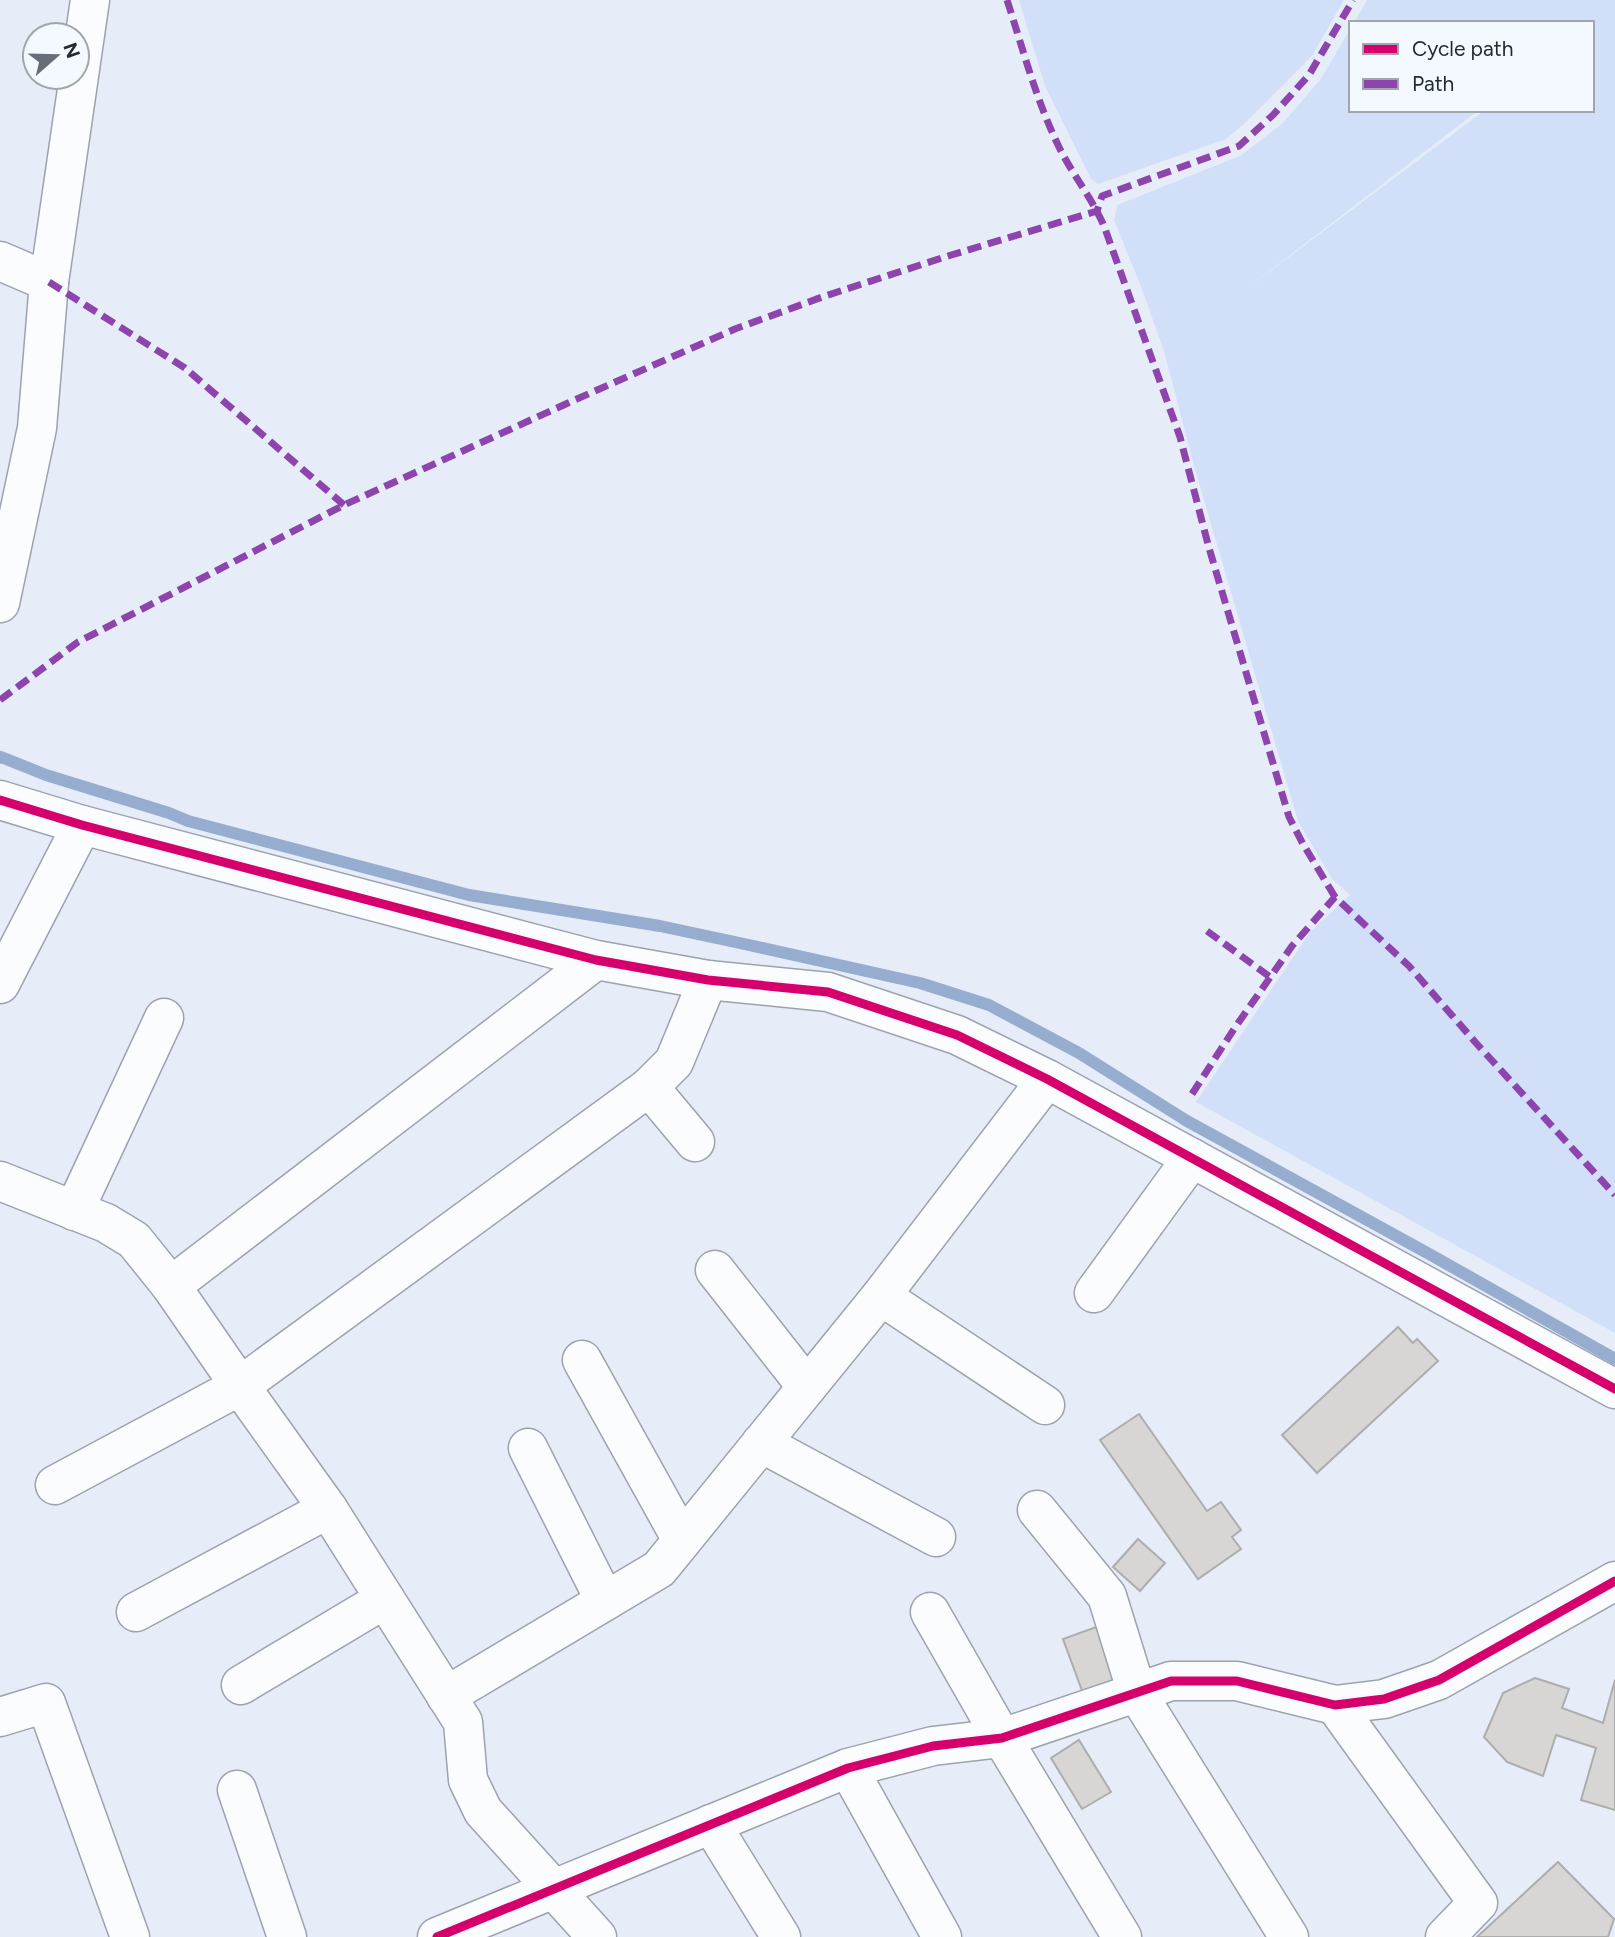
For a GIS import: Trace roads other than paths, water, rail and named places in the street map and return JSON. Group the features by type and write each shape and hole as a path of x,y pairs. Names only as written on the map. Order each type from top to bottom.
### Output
{"street":[{"path":"0,603 37,428 49,282 90,0"},
{"path":"0,261 49,282"},
{"path":"0,800 82,825 596,960 708,980 828,992 957,1035 1047,1079 1615,1390"},
{"path":"0,984 82,825"},
{"path":"171,1286 596,960"},
{"path":"55,1485 240,1387 649,1087 674,1062 708,980"},
{"path":"74,1211 164,1018"},
{"path":"446,1696 659,1569 881,1296 1047,1079"},
{"path":"649,1087 695,1142"},
{"path":"1094,1293 1192,1158"},
{"path":"0,1181 106,1223 134,1240 171,1286 328,1508 463,1722 468,1780 483,1811 597,1937"},
{"path":"715,1270 807,1387"},
{"path":"881,1296 1045,1405"},
{"path":"582,1360 682,1540"},
{"path":"761,1444 936,1537"},
{"path":"527,1448 605,1601"},
{"path":"136,1612 328,1508"},
{"path":"1037,1510 1107,1596 1137,1693 1289,1937"},
{"path":"437,1937 848,1768 933,1746 1002,1738 1171,1681 1237,1681 1335,1705 1384,1699 1439,1680 1615,1581"},
{"path":"241,1685 385,1600"},
{"path":"930,1612 1122,1937"},
{"path":"0,1717 46,1703 130,1937"},
{"path":"1335,1705 1478,1903 1445,1937"},
{"path":"848,1768 942,1937"},
{"path":"237,1790 288,1937"},
{"path":"711,1824 781,1937"}],"waterway":[{"path":"0,758 188,821 469,895 660,926 920,983 989,1005 1079,1053 1187,1121 1615,1359"}]}
